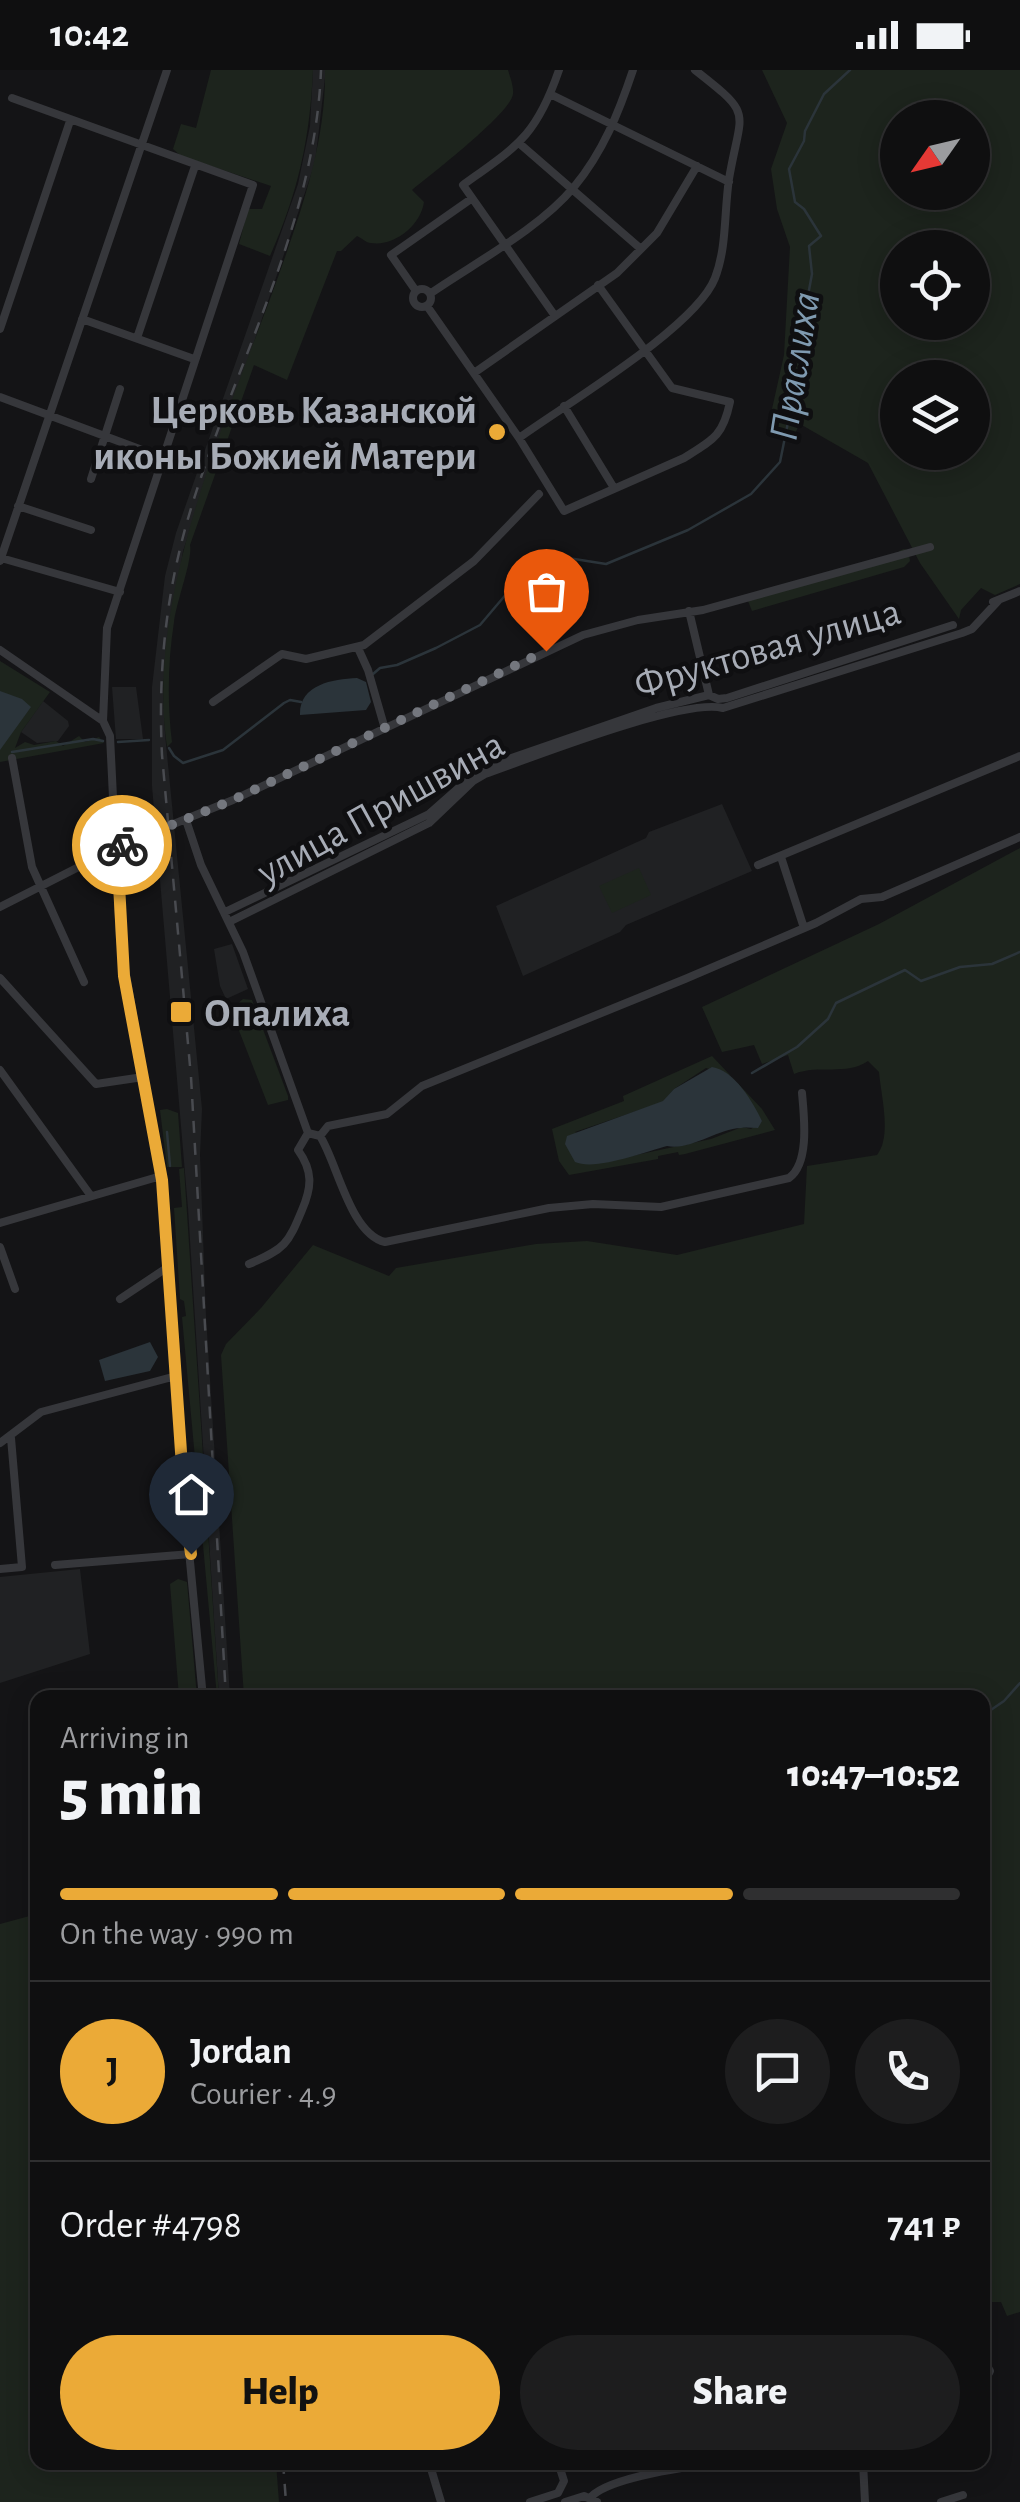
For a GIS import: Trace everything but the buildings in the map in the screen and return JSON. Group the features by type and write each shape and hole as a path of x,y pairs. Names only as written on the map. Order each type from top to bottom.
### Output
{"street":[{"path":"120,592 1,559 166,70"},
{"path":"554,316 463,185 520,144 536,124 559,70"},
{"path":"427,306 431,293 538,219 572,189 614,125 634,70"},
{"path":"520,438 696,308 714,281 722,255 728,182 741,116 736,102 695,70"},
{"path":"550,94 728,182"},
{"path":"12,98 253,185 108,628 103,721 110,736 120,940 162,1176 202,1690"},
{"path":"0,329 70,120"},
{"path":"520,144 641,250"},
{"path":"137,338 195,166"},
{"path":"474,372 617,273 671,213 697,166"},
{"path":"472,199 391,255 416,291 414,301 427,306 520,438 564,511 703,447 721,433 730,402 672,388 598,286"},
{"path":"416,291 421,288 431,293"},
{"path":"0,291 12,295"},
{"path":"82,319 194,359"},
{"path":"91,478 120,390"},
{"path":"0,397 161,457"},
{"path":"564,406 614,488"},
{"path":"214,702 282,654 306,659 358,648 474,561 539,494"},
{"path":"18,506 91,530"},
{"path":"0,908 117,848 186,820 583,634 703,610 930,547"},
{"name":"улица Пришвина","path":"227,917 429,823 485,774 626,726 706,707 723,708 962,633 990,603 1020,590"},
{"path":"689,610 709,694"},
{"name":"Фруктовая улица","path":"227,917 430,814 480,769 656,708 709,694 727,698 953,625"},
{"path":"358,648 384,729"},
{"path":"0,650 103,721"},
{"path":"758,865 1020,756"},
{"path":"12,758 32,867 84,982"},
{"path":"186,820 314,1135 345,1196 376,1240 385,1242 562,1206 662,1207 789,1178 797,1171 803,1140 802,1093"},
{"path":"249,1264 272,1254 296,1229 312,1183 298,1150 328,1126 387,1114 422,1086 804,928 861,899 882,897 1020,837"},
{"path":"781,856 804,928"},
{"path":"0,978 96,1084 144,1076"},
{"path":"0,1070 90,1196"},
{"path":"0,1223 162,1176"},
{"path":"0,1247 14,1289"},
{"path":"120,1299 168,1267"},
{"path":"0,1443 41,1412 176,1376"},
{"path":"0,1569 22,1567 11,1438"},
{"path":"55,1565 191,1554"},
{"path":"432,2470 442,2502"},
{"path":"530,2502 558,2492 564,2481 561,2470"},
{"path":"565,2502 584,2496 591,2500 602,2488 672,2470"},
{"path":"865,2502 866,2470"},
{"path":"941,2502 962,2495"}],"shaded area":[{"path":"211,70 313,70 301,165 270,256 239,244 249,209 262,209 271,186 181,156 173,149 181,124 196,128"},
{"path":"313,70 325,70 315,163 183,551 163,685 202,1109 206,1316 230,1690 219,1690 188,1208 152,786 152,687 165,576 176,533 298,184 310,126"},
{"path":"325,70 508,70 513,94 485,129 412,190 424,202 418,219 405,233 380,243 369,243 357,236 337,251 287,380 254,365 190,545 172,636 172,742 167,747 163,688 168,627 180,564 218,438 306,192 322,120"},
{"path":"762,70 1020,70 1020,584 995,595 981,588 961,610 959,619 920,563 868,463 800,424 793,437 777,426 772,409 784,355 790,247 777,209 771,169 787,123"},
{"path":"908,550 910,561 904,567 752,611 748,601 899,557 899,551"},
{"path":"0,661 50,692 21,732 15,748 25,742 34,745 56,741 63,746 79,736 85,742 99,737 104,743 0,762"},
{"path":"357,678 366,682 371,702 366,710 300,715 301,705 311,690 328,682"},
{"path":"112,687 136,687 143,739 116,739"},
{"path":"0,691 31,707 0,750"},
{"path":"43,701 68,721 69,726 58,741 37,743 21,732"},
{"path":"722,804 752,871 626,925 620,932 523,976 496,906 646,838 649,832"},
{"path":"1020,848 1020,2312 1007,2316 1001,2302 990,2302 990,1690 244,1690 221,1355 226,1344 313,1245 389,1276 396,1268 536,1244 587,1241 677,1255 804,1224 807,1166 877,1155 881,1147 885,1127 879,1072 868,1061 851,1068 794,1074 788,1055 762,1064 754,1045 722,1052 702,1007 879,924"},
{"path":"639,868 651,895 612,913 599,886"},
{"path":"232,944 248,989 226,999 214,949"},
{"path":"243,999 252,1000 288,1100 268,1105 238,1028 229,1028 228,1012"},
{"path":"712,1056 731,1076 706,1068 674,1089 663,1102 575,1132 622,1158 711,1139 742,1127 751,1129 762,1121 731,1077 762,1109 775,1130 685,1154 678,1152 569,1175 559,1161 552,1129 624,1101 623,1096"},
{"path":"712,1067 728,1074 742,1088 762,1121 758,1128 732,1129 685,1145 607,1162 575,1162 565,1144 567,1136 663,1101 674,1089"},
{"path":"160,1110 178,1113 182,1167 167,1167"},
{"path":"184,1168 219,1690 182,1317 186,1316 184,1301 180,1299 174,1208 182,1207 179,1169"},
{"path":"150,1342 158,1357 150,1371 105,1381 99,1360"},
{"path":"80,1569 90,1654 0,1683 0,1577"},
{"path":"178,1579 187,1582 196,1690 178,1690 170,1584"},
{"path":"30,1916 30,2470 277,2470 279,2502 0,2502 0,1924"}],"waterway":[{"name":"Праслиха","path":"373,674 480,625 525,572 568,558 606,564 688,530 751,494 780,462 804,343 801,340 808,325 806,306 812,274 809,246 821,236 795,202 789,169 824,94 850,70"},
{"name":"Праслиха","path":"169,748 183,763 223,750 284,703 301,702"},
{"name":"Праслиха","path":"12,752 93,739 103,741"},
{"name":"Праслиха","path":"118,742 149,740"},
{"path":"752,1073 797,1047 828,1019 836,1003 905,970 921,981 960,967 992,964 1020,952"},
{"path":"167,1132 170,1166"},
{"path":"990,1711 1020,1683"}],"railway":[{"path":"190,1066 162,755 162,667 168,609 179,551 205,466 268,299 304,186 321,70"},
{"path":"191,1077 226,1690"},
{"path":"284,2470 286,2502"}],"way so far":[{"path":"122,845 233,800 546,651"}],"place":[{"name":"Церковь Казанской иконы Божией Матери","path":"497,432"},
{"name":"Опалиха","path":"181,1012"}],"route":[{"path":"122,845 117,848 120,940 160,1167 191,1554"}]}
